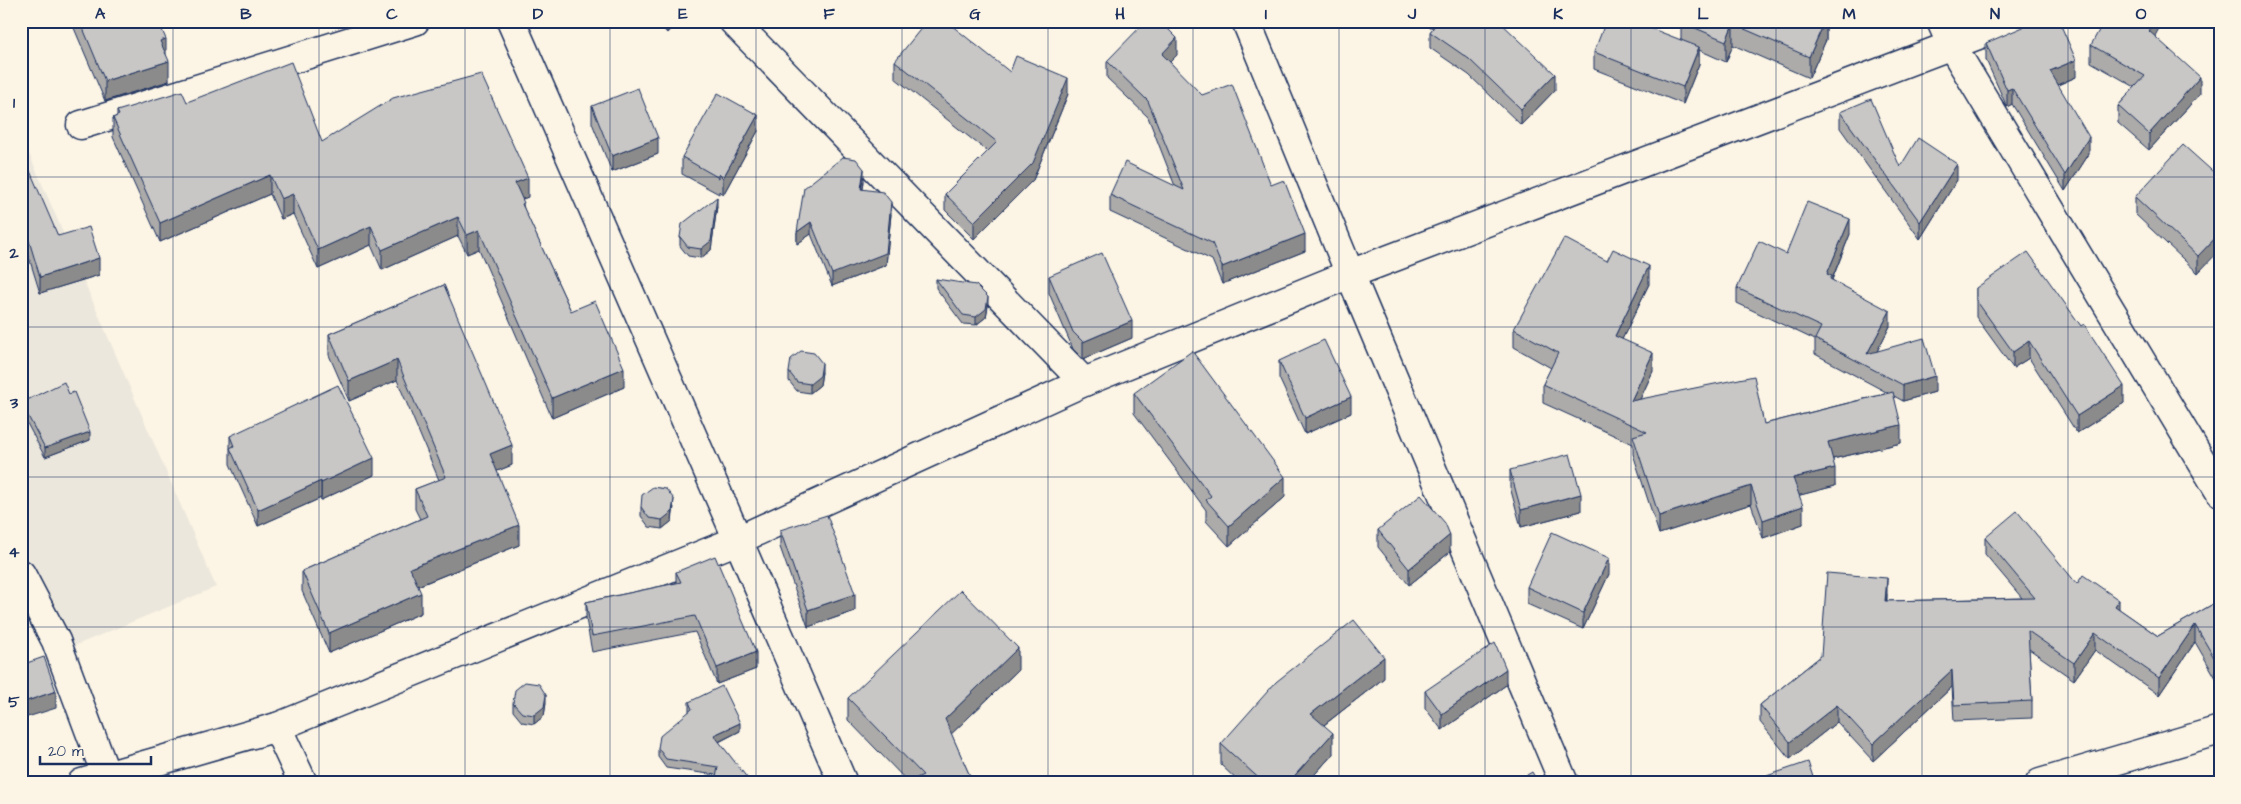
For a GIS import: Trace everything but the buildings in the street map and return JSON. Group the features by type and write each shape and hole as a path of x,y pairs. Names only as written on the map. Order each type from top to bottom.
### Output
{"street":[{"path":"81,125 415,21"},
{"path":"511,21 843,783"},
{"path":"733,21 1084,382"},
{"path":"1246,21 1564,783"},
{"path":"1941,21 1952,46 2220,492"},
{"path":"21,574 56,641 92,780 277,727 738,540 1084,382 1350,274 2015,21"},
{"path":"277,727 303,783"},
{"path":"2040,783 2220,730"}],"shaded area":[{"path":"21,135 216,587 50,656 21,595"}]}
